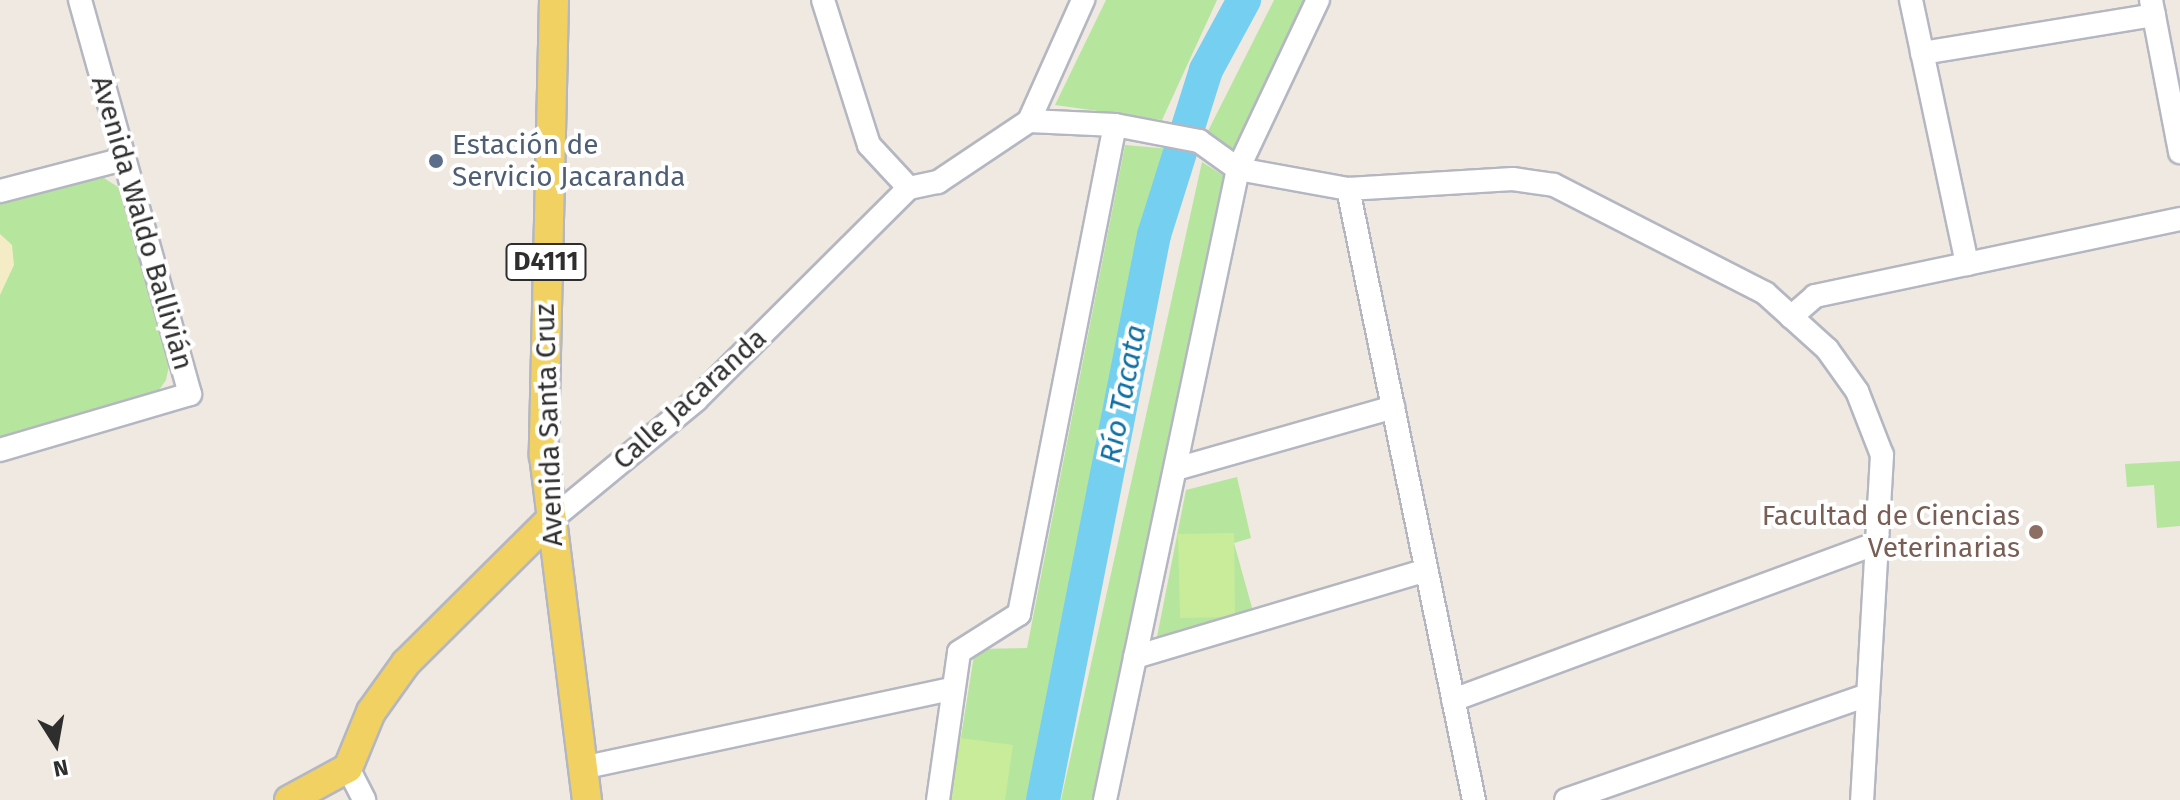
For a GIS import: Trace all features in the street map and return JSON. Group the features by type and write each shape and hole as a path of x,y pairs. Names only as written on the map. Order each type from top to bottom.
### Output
{"main road":[{"name":"Avenida Santa Cruz","path":"554,0 542,385 547,523 587,800"},
{"name":"Calle Jacaranda","path":"348,768 371,712 406,663 547,523"},
{"path":"289,800 348,768"}],"street":[{"name":"Avenida Waldo Ballivián","path":"0,450 190,394 80,0"},
{"path":"823,0 869,145 909,188"},
{"path":"1083,0 1029,121 1115,125 1199,141 1238,169 1348,189 1513,179 1554,185 1765,293 1791,317 1857,391 1882,455 1874,544 1862,800"},
{"path":"1105,800 1238,169 1318,0"},
{"path":"1911,0 1967,264"},
{"path":"1922,53 2152,8 2180,152"},
{"name":"Calle Jacaranda","path":"547,523 696,400 909,188 938,182 1029,121"},
{"path":"938,800 951,689 959,652 1019,614 1115,125"},
{"path":"0,191 124,159"},
{"path":"1348,189 1474,800"},
{"path":"1791,317 1815,296 2180,219"},
{"path":"1176,469 1393,407"},
{"path":"1453,700 1874,544"},
{"path":"1135,657 1426,570"},
{"path":"582,768 951,689"},
{"path":"1566,800 1867,695"},
{"path":"348,768 364,800"}],"green space":[{"path":"1106,0 1217,0 1162,120 1055,105"},
{"path":"1274,0 1309,0 1236,152 1208,131"},
{"path":"1125,145 1170,149 1120,333 1027,800 951,800 975,649 1027,648"},
{"path":"1202,162 1229,179 1163,485 1093,800 1061,800"},
{"path":"101,176 121,189 169,366 166,380 159,390 0,439 0,203"},
{"path":"2180,461 2180,526 2157,528 2154,485 2127,487 2125,464"},
{"path":"1237,477 1251,538 1234,543 1256,622 1155,647 1186,490"},
{"path":"1234,533 1235,617 1180,618 1178,534"},
{"path":"960,738 1013,745 1005,800 951,800"}],"sand":[{"path":"0,234 12,245 14,265 0,295"}],"waterway":[{"name":"Río Tacata","path":"1043,800 1154,235 1206,70 1244,0"}],"place":[{"name":"Estación de Servicio Jacaranda","path":"436,161"},
{"name":"Facultad de Ciencias Veterinarias","path":"2036,532"}]}
